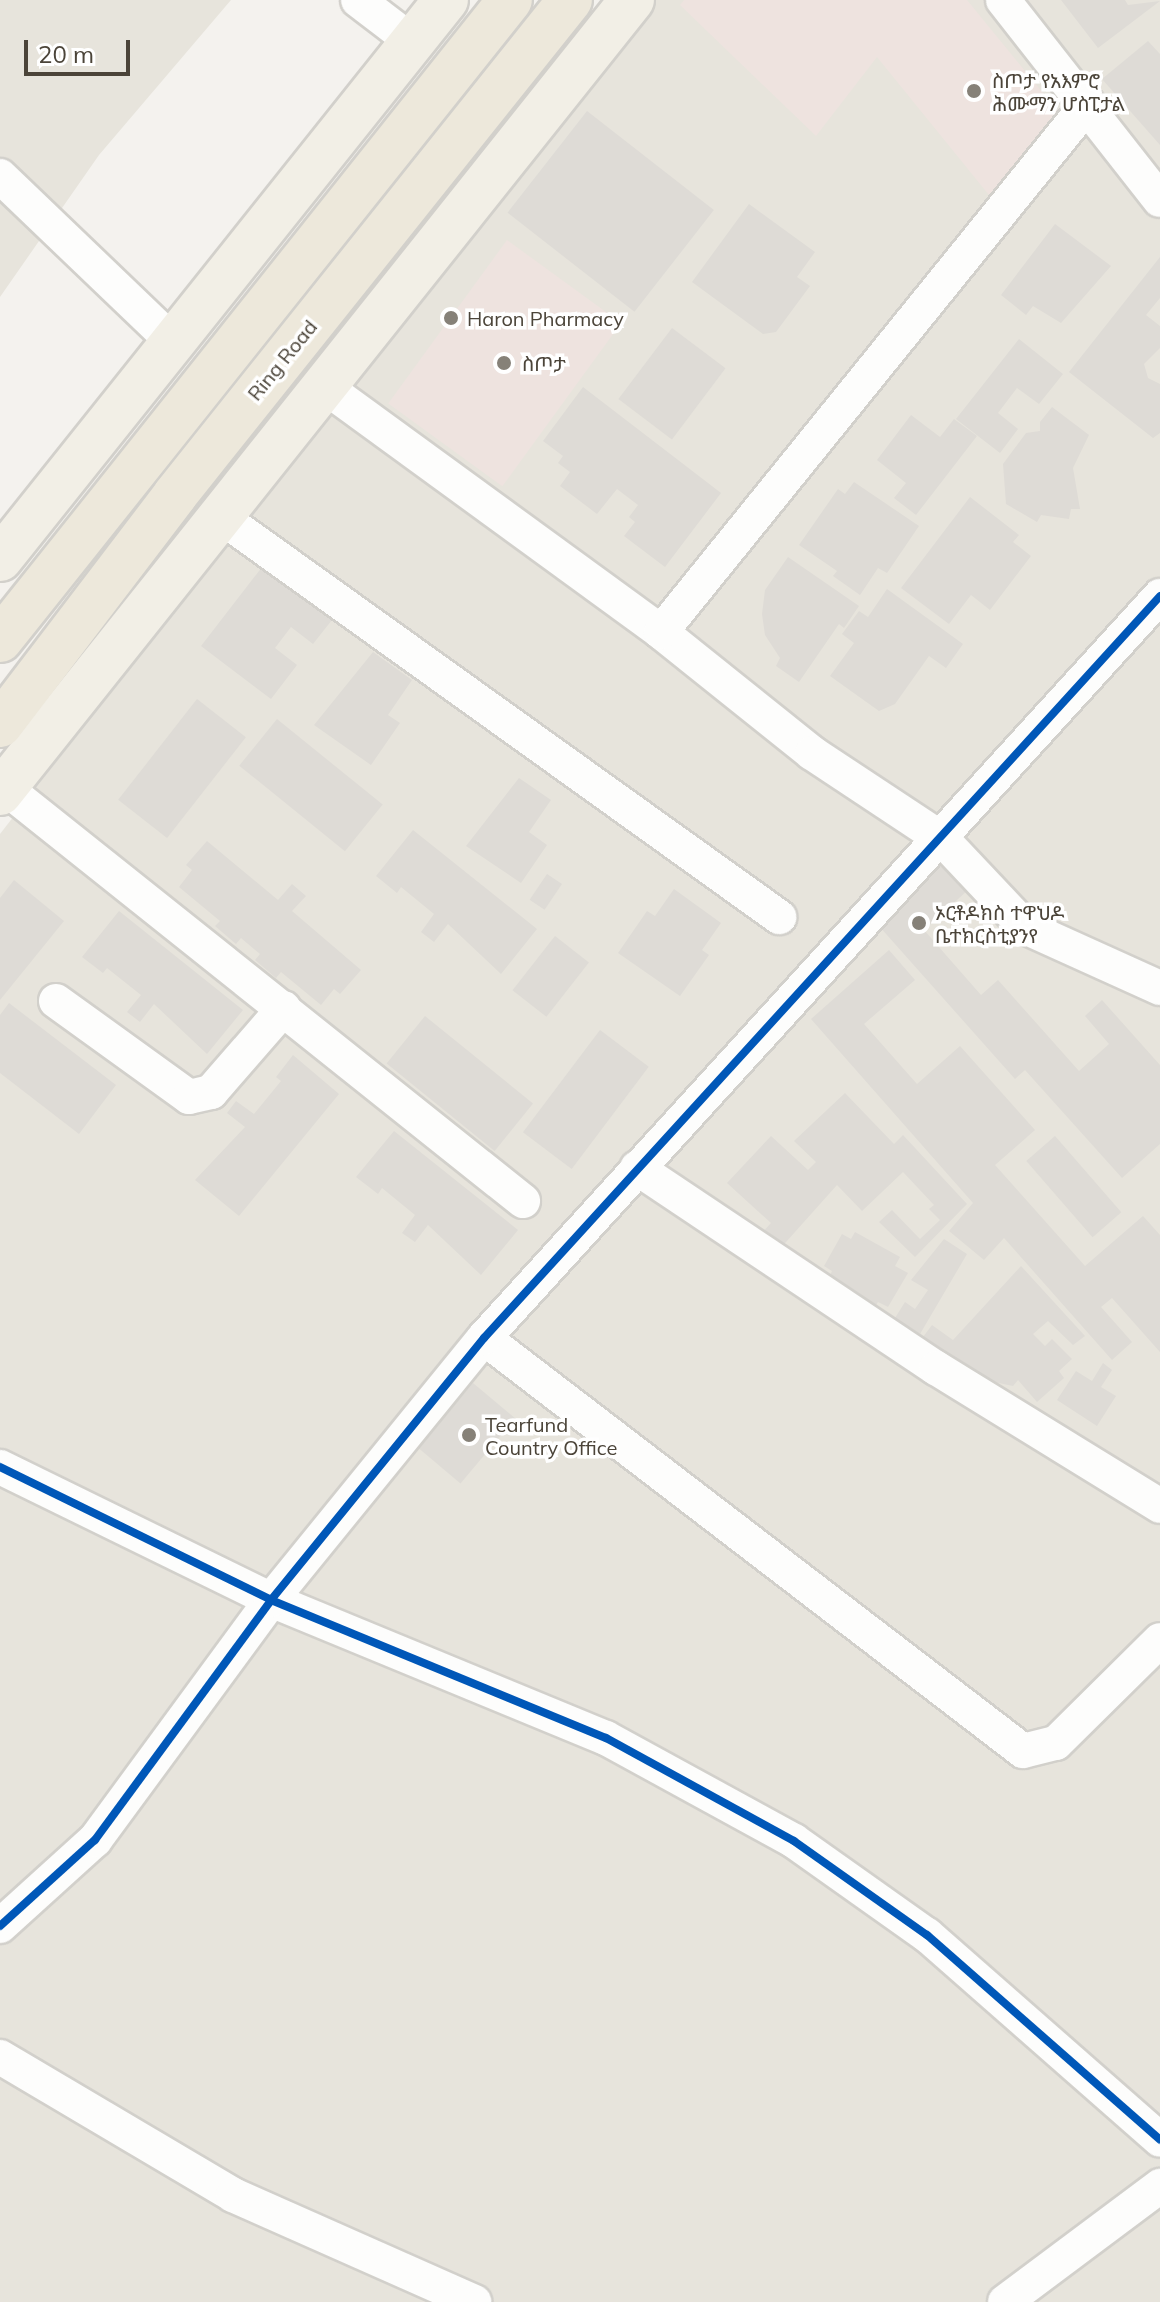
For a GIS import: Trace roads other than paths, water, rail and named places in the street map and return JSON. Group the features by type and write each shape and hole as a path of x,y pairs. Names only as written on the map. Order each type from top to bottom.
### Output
{"highway":[{"path":"0,640 510,0"},
{"name":"Ring Road","path":"0,725 175,495 570,0"}],"main road":[{"path":"0,559 171,340 446,0"},
{"path":"2,790 221,517 321,384 632,0"}],"street":[{"path":"358,0 413,42"},
{"path":"1003,0 1088,104 1160,200"},
{"path":"661,632 1088,104"},
{"path":"0,176 171,340"},
{"path":"321,384 661,632 812,753 942,839 1025,927 1160,988"},
{"path":"221,517 779,917"},
{"path":"0,1926 95,1840 271,1600 484,1338 835,947 942,839 1160,596"},
{"path":"2,790 284,1008 523,1201"},
{"path":"56,1001 189,1097 211,1092 284,1008"},
{"path":"637,1168 936,1368 1160,1506"},
{"path":"484,1338 1023,1751 1056,1743 1160,1640"},
{"path":"0,1467 271,1600 606,1738 794,1841 927,1935 1160,2140"},
{"path":"0,2057 233,2195 474,2302"},
{"path":"1005,2302 1160,2186"}],"place":[{"name":"ስጦታ የአእምሮ ሕሙማን ሆስፒታል","path":"974,91"},
{"name":"Haron Pharmacy","path":"451,318"},
{"name":"ስጦታ","path":"504,363"},
{"name":"ኦርቶዶክስ ተዋህዶ ቤተክርስቲያንየ","path":"919,923"},
{"name":"Tearfund Country Office","path":"469,1435"}]}
